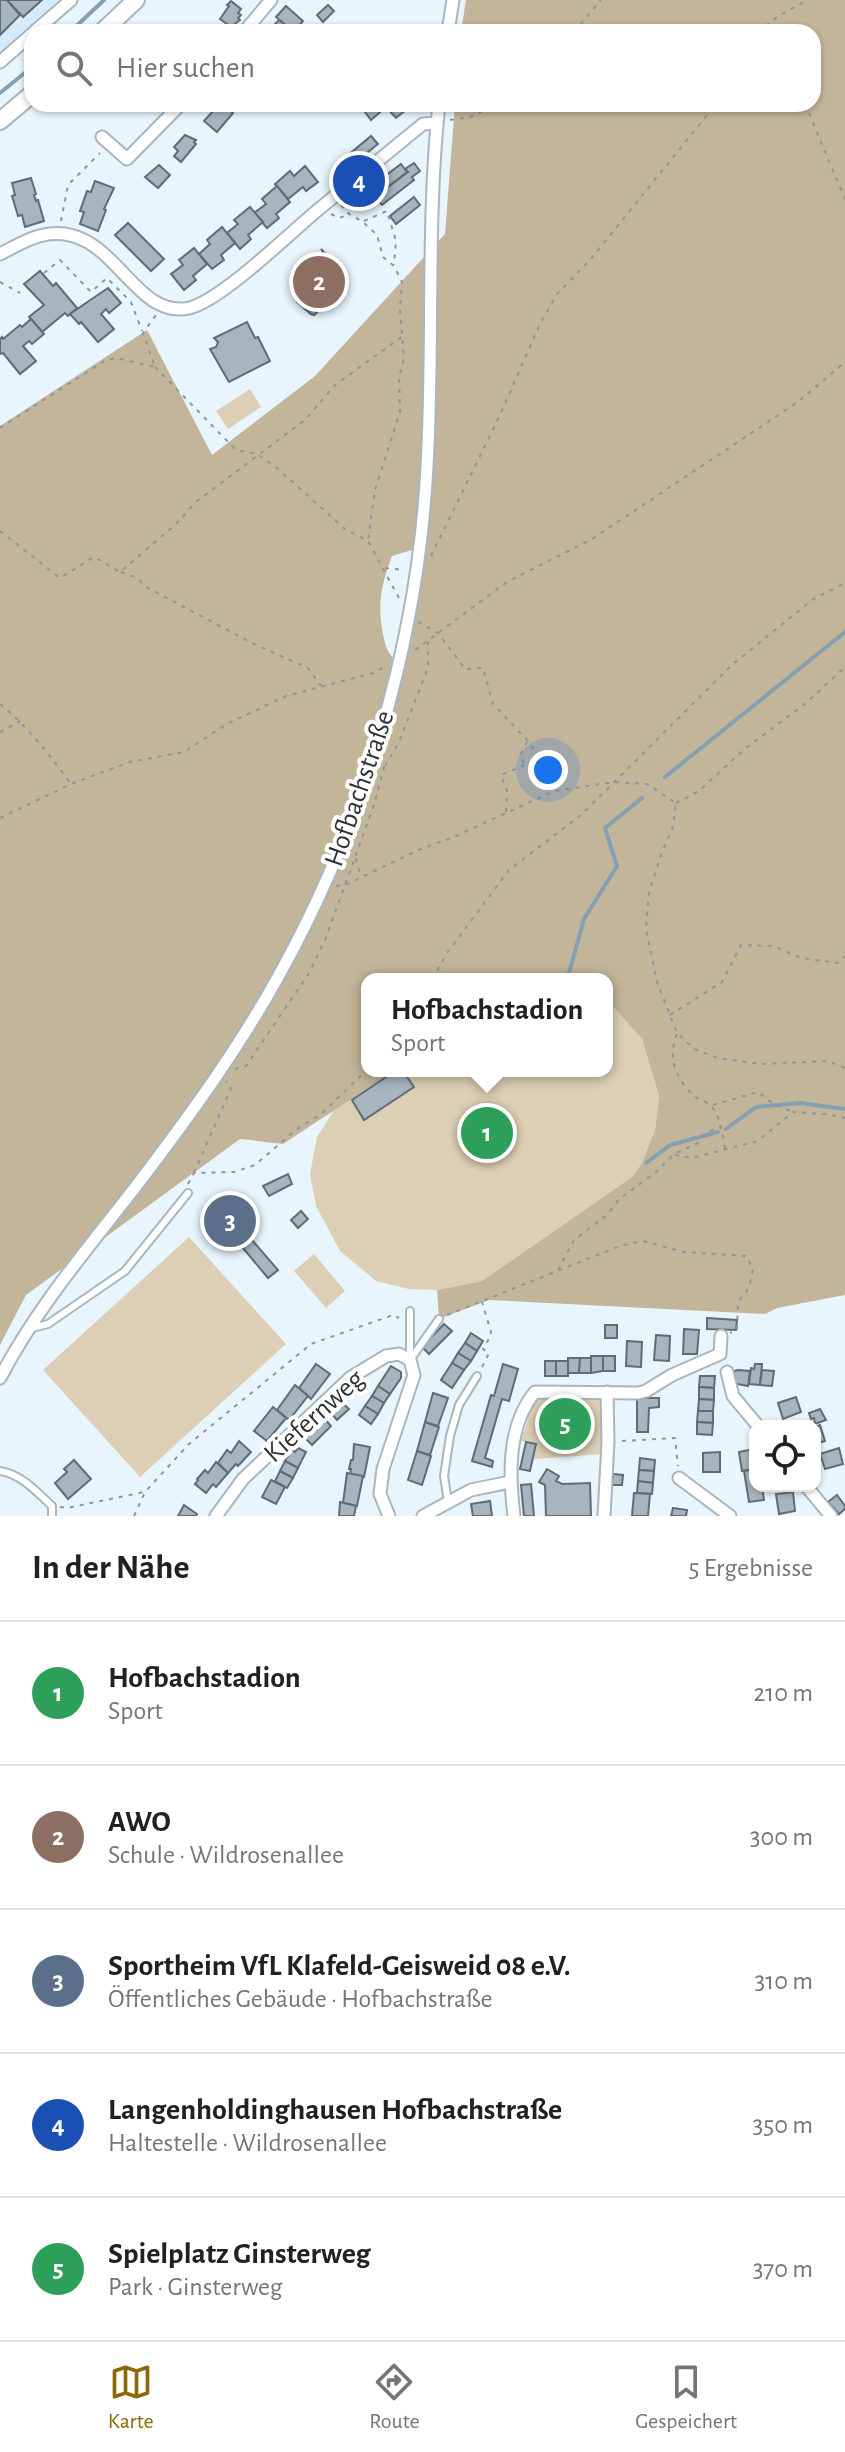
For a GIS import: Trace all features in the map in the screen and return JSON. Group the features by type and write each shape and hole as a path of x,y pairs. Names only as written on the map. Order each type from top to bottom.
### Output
{"main road":[{"path":"110,24 136,0"},
{"path":"0,121 24,101"}],"street":[{"path":"43,24 71,0"},
{"path":"251,24 271,0"},
{"path":"449,24 453,0"},
{"path":"0,62 24,41"},
{"path":"106,140 127,159 173,112"},
{"name":"Hofbachstraße","path":"0,1378 29,1329 85,1250 219,1073 279,975 323,887 349,823 399,661 415,571 427,469 433,179 438,112"},
{"path":"0,254 39,236 72,235 110,258 153,302 175,309 188,308 200,304 238,278 423,124 437,123"},
{"path":"514,1516 511,1455 525,1404 535,1392 646,1391 672,1375 720,1354 721,1336"},
{"name":"Kiefernweg","path":"216,1516 243,1479 350,1378 386,1356 399,1354 410,1360 414,1375 383,1469 380,1494 389,1516"},
{"path":"727,1372 733,1396 753,1420"},
{"path":"604,1516 607,1392"},
{"path":"679,1478 730,1516"},
{"path":"423,1516 471,1490 510,1482"},
{"path":"811,1492 831,1516"}],"lane":[{"path":"29,1329 48,1324 125,1271 188,1190"},
{"path":"410,1311 410,1360"},
{"path":"410,1360 439,1319"},
{"path":"448,1502 444,1476 450,1436 459,1405 477,1376"},
{"path":"0,1471 8,1472 31,1486 52,1506 52,1516"}],"path":[{"path":"581,24 601,0"},
{"path":"768,24 807,0"},
{"path":"437,123 475,116 481,112"},
{"path":"44,273 60,260 91,292 107,278 131,302 155,367 236,450 257,454 277,468 345,529 368,541 384,568 415,571 435,553 540,324 557,294 590,260 710,112"},
{"path":"808,112 845,199"},
{"path":"58,234 68,185 106,140"},
{"path":"333,197 349,214 377,235 383,257 394,266 402,282 400,310 404,358 399,378 400,412 375,490 368,541"},
{"path":"320,208 339,218 349,214"},
{"path":"363,222 387,211 396,241 394,266"},
{"path":"0,282 20,293"},
{"path":"143,333 157,316 153,302"},
{"path":"120,572 175,525 196,502 305,420 335,385 403,336"},
{"path":"0,428 106,360 116,358 155,367"},
{"path":"0,818 71,784 130,762 184,752 227,724 286,696 373,673 399,661 507,582 592,539 798,402 845,362"},
{"path":"0,531 60,578 94,557 254,644 308,668 321,686"},
{"path":"435,973 509,870 581,815 733,664 812,600 845,583"},
{"path":"438,633 465,669 483,668 493,704 528,741 549,773 554,791"},
{"path":"188,1190 231,1088 219,1073 246,1066 309,973 325,940 374,805 384,767 399,742 428,668 428,642"},
{"path":"676,803 699,791 845,667"},
{"path":"0,704 21,721 71,784"},
{"path":"0,732 21,721"},
{"path":"524,763 520,755 528,741"},
{"path":"506,814 507,791 501,775 540,759"},
{"path":"345,885 554,791 614,782 647,784 676,803"},
{"path":"676,803 673,827 649,892 646,929 657,982 677,1033 694,1049 718,1058 761,1064 828,1061 845,1068"},
{"path":"355,857 361,877"},
{"path":"669,1016 722,982 741,945 773,946 801,958 838,963 845,956"},
{"path":"677,1033 671,1048 678,1078 696,1097 712,1106 721,1127 725,1150"},
{"path":"194,1173 234,1172 255,1165 297,1129 320,1115 361,1076"},
{"path":"712,1106 758,1092 775,1105 793,1112 845,1118"},
{"path":"674,1154 692,1158 758,1141 793,1112"},
{"path":"558,1271 574,1240 607,1215 619,1199 655,1173 674,1154 698,1143 707,1132 721,1127"},
{"path":"439,1319 620,1246 642,1241 684,1252 746,1256 753,1269 749,1288 738,1302 737,1330 721,1336"},
{"path":"477,1376 489,1353 483,1349 491,1332 482,1301"},
{"path":"134,1516 145,1492 189,1444 311,1344 393,1315 409,1321"},
{"path":"608,1442 675,1438 679,1478"},
{"path":"52,1506 67,1508 145,1492"}],"shaded area":[{"path":"0,0 58,0 31,24 24,24 24,30 0,52"},
{"path":"466,0 845,0 845,1295 777,1308 765,1314 489,1300 439,1319 437,1290 482,1281 632,1177 642,1163 655,1130 659,1096 642,1039 613,1007 613,973 361,973 361,1077 385,1077 283,1144 240,1139 26,1295 0,1345 0,426 147,330 212,455 315,376 445,234 454,112 821,112 821,24 462,24","holes":["412,550 408,589 393,658 383,634 381,595 392,556"]},
{"path":"250,389 261,407 228,429 216,411"},
{"path":"613,1007 642,1039 659,1096 655,1130 642,1163 632,1177 482,1281 437,1290 409,1289 376,1281 340,1251 316,1206 310,1174 317,1137 334,1110 385,1077 613,1077"},
{"path":"189,1237 286,1344 140,1477 43,1370"},
{"path":"314,1254 345,1291 326,1308 294,1271"},
{"path":"541,1396 597,1397 605,1408 604,1454 534,1459 537,1444 521,1441 532,1407"}],"building":[{"path":"0,0 7,0 20,15 0,35"},
{"path":"7,0 42,0 23,17"},
{"path":"231,1 241,9 238,13 240,20 235,24 227,24 220,19"},
{"path":"328,5 334,11 323,22 317,15"},
{"path":"286,6 303,21 301,24 284,24 276,17"},
{"path":"212,112 233,113 217,132 204,121"},
{"path":"365,112 380,112 371,120"},
{"path":"185,135 196,140 196,144 181,162 174,156 178,151 174,147"},
{"path":"371,136 378,144 346,170 340,162"},
{"path":"414,163 420,171 412,177 414,180 382,205 375,197 408,172 405,169"},
{"path":"401,164 407,172 375,197 368,189"},
{"path":"159,165 170,175 158,188 145,177"},
{"path":"305,166 318,182 306,191 303,187 288,199 275,184 290,171 294,176"},
{"path":"31,178 44,221 25,227 12,196 15,195 12,183"},
{"path":"95,181 114,188 98,231 80,224 84,212 80,211 87,191 91,192"},
{"path":"277,186 290,202 276,214 279,218 267,228 254,213 266,204 262,199"},
{"path":"414,197 420,205 396,224 390,216"},
{"path":"250,207 263,222 248,235 251,239 240,249 227,233 238,224 234,220"},
{"path":"128,223 164,259 151,271 115,235"},
{"path":"222,227 235,243 221,255 224,260 212,269 199,254 210,244 207,240"},
{"path":"194,248 207,264 193,276 196,280 184,290 171,274 183,265 179,260"},
{"path":"321,249 330,259 325,263 344,281 344,285 314,315 297,302 294,284 298,271 316,254 318,256 323,252"},
{"path":"40,271 53,286 56,283 77,308 68,316 65,313 42,332 29,317 44,305 24,284"},
{"path":"108,288 121,303 109,313 106,309 101,314 114,329 98,342 70,314"},
{"path":"31,319 44,334 32,344 29,341 23,346 36,361 20,374 3,353 0,354 0,339"},
{"path":"247,322 270,361 229,382 210,349 216,347 218,342 214,338"},
{"path":"386,1077 407,1077 414,1087 364,1120 352,1100"},
{"path":"288,1174 292,1184 269,1196 263,1186"},
{"path":"228,1204 248,1226 233,1238 213,1215"},
{"path":"301,1211 308,1219 298,1228 291,1220"},
{"path":"246,1233 278,1270 268,1278 237,1241"},
{"path":"707,1318 737,1320 736,1330 707,1329"},
{"path":"444,1324 452,1331 429,1354 422,1347"},
{"path":"605,1325 617,1325 617,1338 605,1338"},
{"path":"684,1329 699,1330 697,1354 683,1354"},
{"path":"471,1333 483,1341 477,1351 465,1343"},
{"path":"656,1335 670,1336 669,1361 654,1360"},
{"path":"627,1341 642,1342 641,1367 626,1366"},
{"path":"465,1343 477,1351 471,1361 458,1353"},
{"path":"458,1353 471,1361 464,1370 452,1363"},
{"path":"591,1356 603,1356 603,1371 591,1373"},
{"path":"603,1356 615,1356 615,1371 603,1371"},
{"path":"568,1358 580,1358 579,1373 568,1373"},
{"path":"580,1358 591,1358 591,1373 579,1373"},
{"path":"545,1361 556,1361 556,1376 545,1376"},
{"path":"556,1361 568,1361 568,1376 556,1376"},
{"path":"452,1363 464,1370 452,1388 441,1380"},
{"path":"316,1364 330,1374 311,1399 299,1388"},
{"path":"503,1364 518,1369 509,1401 502,1399 485,1458 493,1461 492,1467 472,1461"},
{"path":"755,1364 762,1364 760,1385 749,1384 751,1368 754,1369"},
{"path":"391,1366 401,1372 401,1378 390,1394 378,1386"},
{"path":"762,1370 774,1371 772,1386 760,1385"},
{"path":"750,1371 748,1386 732,1383 730,1372"},
{"path":"700,1376 715,1376 714,1388 699,1387"},
{"path":"295,1385 308,1396 289,1420 277,1410"},
{"path":"378,1386 390,1394 384,1403 372,1396"},
{"path":"699,1387 714,1388 714,1400 699,1399"},
{"path":"433,1393 448,1398 438,1426 425,1422"},
{"path":"372,1396 384,1403 378,1414 365,1406"},
{"path":"796,1397 801,1412 783,1419 778,1403"},
{"path":"637,1398 659,1398 659,1407 649,1408 648,1432 637,1432"},
{"path":"699,1399 714,1400 713,1411 698,1411"},
{"path":"341,1402 349,1409 337,1420 331,1413"},
{"path":"365,1406 378,1414 371,1424 359,1415"},
{"path":"273,1407 286,1418 267,1441 254,1431"},
{"path":"820,1409 826,1420 811,1419 809,1413"},
{"path":"698,1411 713,1411 713,1423 697,1422"},
{"path":"324,1418 331,1426 312,1445 305,1438"},
{"path":"425,1422 439,1427 430,1455 417,1451"},
{"path":"697,1422 713,1423 712,1435 697,1434"},
{"path":"239,1441 251,1452 228,1473 218,1463 227,1450 231,1453"},
{"path":"526,1442 536,1444 530,1471 520,1469"},
{"path":"354,1444 370,1447 364,1477 350,1474"},
{"path":"298,1448 306,1452 298,1468 285,1461 291,1450 295,1452"},
{"path":"839,1448 843,1464 825,1469 821,1454"},
{"path":"749,1450 749,1470 742,1471 739,1452"},
{"path":"417,1451 431,1456 422,1485 408,1480"},
{"path":"720,1452 720,1472 703,1472 703,1453"},
{"path":"640,1458 655,1460 654,1471 639,1470"},
{"path":"74,1460 91,1479 68,1499 55,1483"},
{"path":"285,1461 298,1468 293,1478 280,1471"},
{"path":"216,1462 228,1473 206,1493 195,1484 205,1470 208,1473"},
{"path":"547,1469 559,1476 556,1481 562,1484 590,1483 591,1516 546,1516 545,1485 539,1482"},
{"path":"639,1470 654,1471 653,1483 638,1481"},
{"path":"749,1470 749,1492 763,1492 764,1500 749,1502 744,1471"},
{"path":"280,1471 293,1478 287,1488 275,1481"},
{"path":"347,1473 363,1476 357,1506 343,1503"},
{"path":"613,1474 623,1475 622,1485 612,1485"},
{"path":"271,1480 285,1487 276,1504 262,1497"},
{"path":"638,1481 653,1483 652,1494 637,1493"},
{"path":"531,1484 534,1516 524,1516 521,1485"},
{"path":"793,1492 795,1511 779,1514 776,1494"},
{"path":"634,1493 650,1494 648,1516 632,1516"},
{"path":"837,1495 845,1506 839,1514 828,1502"},
{"path":"490,1501 492,1516 473,1516 471,1504"},
{"path":"340,1502 356,1506 354,1516 339,1516"},
{"path":"184,1505 197,1514 196,1516 178,1516"},
{"path":"673,1508 687,1510 686,1516 671,1516"}],"waterway":[{"path":"78,24 104,0"},
{"path":"0,93 24,74"},
{"path":"665,777 845,632"},
{"path":"569,973 584,919 617,866 605,828 642,798"},
{"path":"726,1129 756,1107 800,1103 845,1109"},
{"path":"646,1163 670,1145 718,1132"}],"place":[{"name":"Langenholdinghausen Hofbachstraße","path":"359,181"},
{"name":"AWO","path":"319,282"},
{"name":"Hofbachstadion","path":"487,1133"},
{"name":"Sportheim VfL Klafeld-Geisweid 08 e.V.","path":"230,1221"},
{"name":"Spielplatz Ginsterweg","path":"565,1424"}]}
